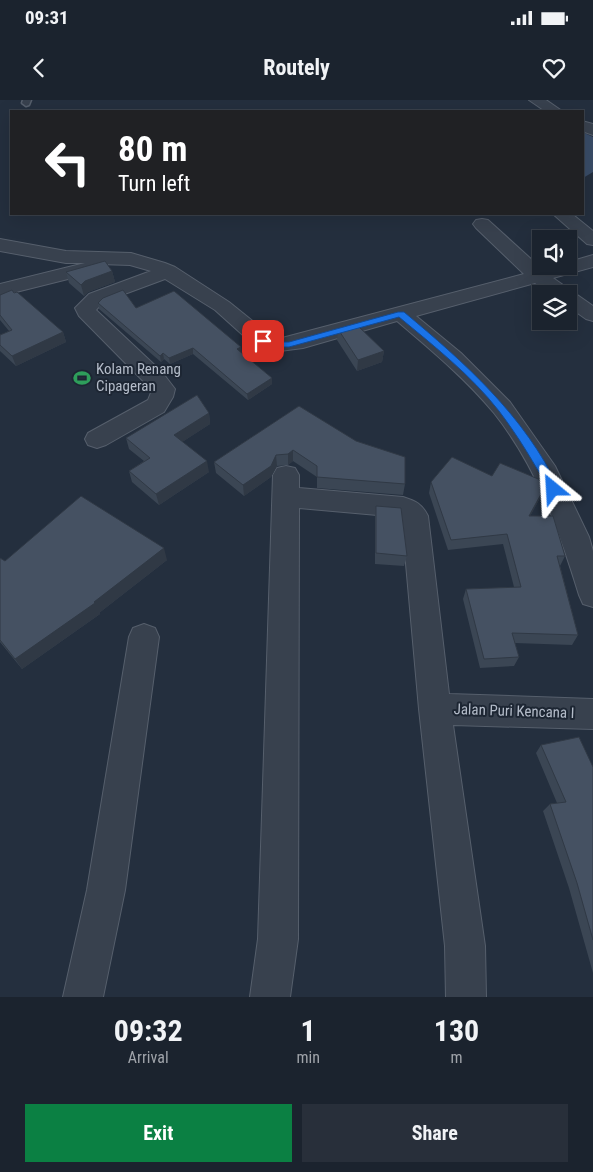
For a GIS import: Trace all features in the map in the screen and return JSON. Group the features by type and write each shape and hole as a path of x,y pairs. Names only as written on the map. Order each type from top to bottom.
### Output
{"street":[{"path":"536,100 552,110"},
{"path":"563,215 593,240"},
{"path":"482,224 538,277 550,285"},
{"path":"0,245 66,257 131,259 168,271 222,306 263,341 272,345 303,342 593,260"},
{"path":"0,290 76,270 131,259"},
{"path":"97,439 156,406 162,397 164,389 86,312 85,308 96,298 168,271"},
{"path":"577,304 593,315"},
{"path":"401,314 454,358 502,408 546,473 576,537 592,584"},
{"path":"270,997 278,939 286,486 403,507 410,510 415,516 435,709 465,946 466,997"},
{"path":"83,997 106,890 144,637"},
{"name":"Jalan Puri Kencana I","path":"435,709 593,714"}],"water":[{"path":"584,133 593,137 593,172 584,177"}],"building":[{"path":"105,261 112,271 85,281 81,285 66,272"},
{"path":"12,290 14,293 17,292 63,332 12,356 0,345 0,335 12,330 0,315 0,295"},
{"path":"123,290 136,308 174,291 241,347 237,349 272,378 247,394 193,348 169,358 163,353 160,356 98,303 103,298"},
{"path":"356,324 384,351 358,360 338,329"},
{"path":"197,395 209,413 174,435 207,461 156,494 129,471 150,458 126,438"},
{"path":"299,406 356,441 405,457 405,484 317,477 317,466 293,450 288,454 276,455 271,466 243,485 214,462"},
{"path":"452,457 492,476 500,463 543,481 546,485 529,516 553,516 565,556 557,556 578,635 512,633 519,657 484,659 466,589 521,587 507,534 451,540 431,482"},
{"path":"81,496 164,548 95,603 15,659 0,640 0,558 5,561"},
{"path":"376,506 401,508 407,556 376,553"},
{"path":"579,737 593,767 593,940 577,883 550,804 566,802 541,745"}],"place":[{"name":"Kolam Renang Cipageran","path":"82,378"}],"route":[{"path":"263,341 272,345 303,342 401,314 454,358 502,408 546,473 553,489"}]}
